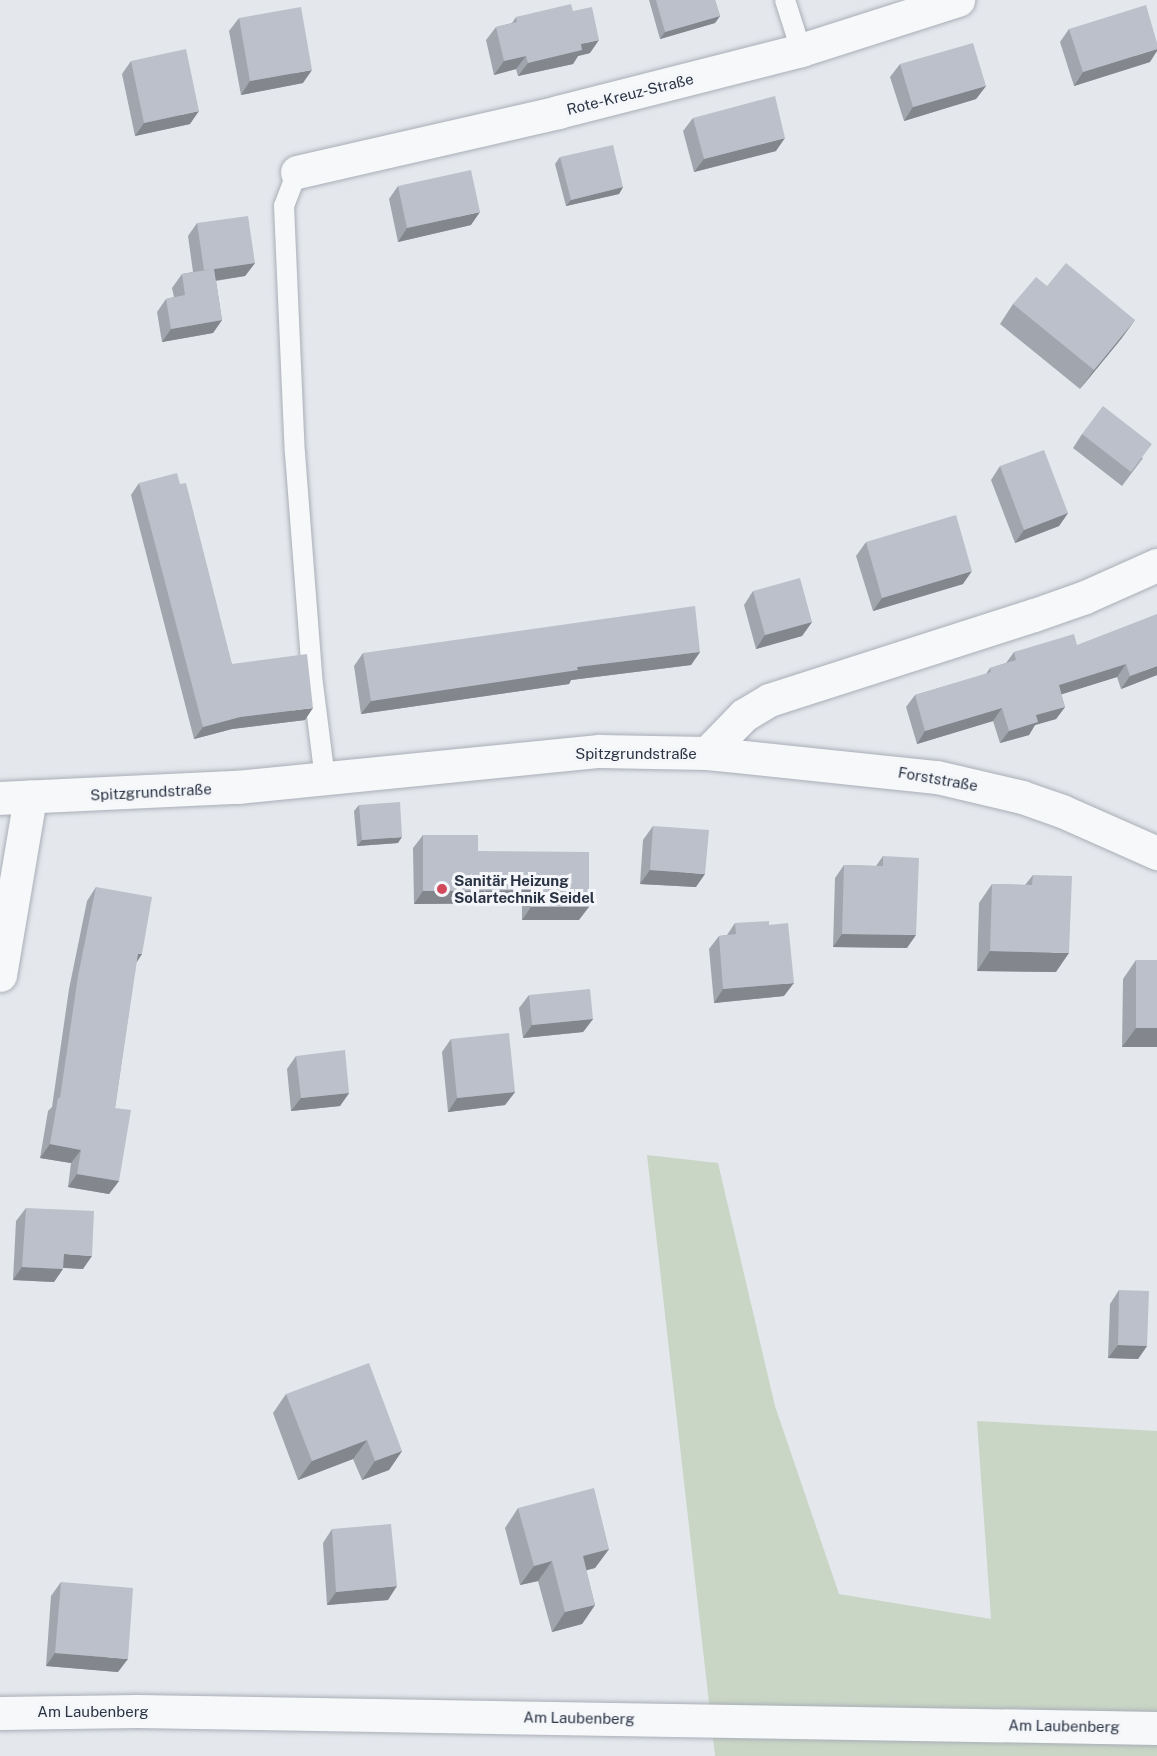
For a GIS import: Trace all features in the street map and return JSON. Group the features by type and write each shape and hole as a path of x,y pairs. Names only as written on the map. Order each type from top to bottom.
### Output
{"street":[{"name":"Rote-Kreuz-Straße","path":"297,172 558,112 801,50 958,0"},
{"name":"Spitzgrundstraße","path":"15,798 147,793 326,779 599,751 707,753 744,715 769,700 1034,615 1085,597 1157,565"},
{"name":"Forststraße","path":"707,753 937,777 1022,797 1062,811 1157,854"},
{"path":"0,975 15,798"},
{"name":"Am Laubenberg","path":"0,1713 160,1712 1157,1728"}],"lane":[{"path":"785,0 801,50"},
{"path":"297,172 284,206 295,453 312,676 326,779"}],"green space":[{"path":"647,1155 718,1163 775,1406 839,1594 991,1619 977,1421 1157,1431 1157,1756 715,1756"}],"building":[{"path":"656,0 715,0 720,16 665,32"},
{"path":"571,4 573,11 592,7 599,40 581,44 582,50 528,63 526,56 504,61 496,27 517,22 516,17"},
{"path":"1146,5 1157,49 1083,72 1069,29"},
{"path":"301,7 312,70 250,81 239,18"},
{"path":"973,43 986,86 913,107 900,64"},
{"path":"186,49 199,111 144,123 131,61"},
{"path":"775,96 785,138 704,159 693,118"},
{"path":"613,145 623,187 571,200 560,157"},
{"path":"471,170 480,212 407,228 398,186"},
{"path":"248,216 255,263 214,269 222,320 171,329 166,299 185,295 182,274 213,269 204,270 197,223"},
{"path":"1066,263 1135,320 1094,370 1013,304 1036,277 1047,286"},
{"path":"1103,406 1152,444 1131,472 1082,434"},
{"path":"1044,450 1068,513 1024,530 1000,466"},
{"path":"177,473 180,484 186,483 232,664 307,654 313,708 240,717 203,727 139,483"},
{"path":"956,515 972,571 882,598 866,542"},
{"path":"800,578 812,622 765,635 753,591"},
{"path":"695,606 700,652 577,667 578,670 371,701 363,653"},
{"path":"1157,614 1157,666 1130,676 1126,664 1059,685 1065,707 1036,715 1038,722 1009,731 1002,708 925,731 915,695 991,672 990,668 1016,660 1014,652 1074,634 1077,645"},
{"path":"400,802 402,837 362,840 359,805"},
{"path":"653,826 709,830 705,874 650,870"},
{"path":"423,835 478,835 478,851 589,852 589,907 531,907 531,890 423,891"},
{"path":"883,856 919,858 916,935 842,934 844,865 883,866"},
{"path":"1033,875 1072,876 1069,953 990,951 992,884 1032,885"},
{"path":"96,887 152,897 142,954 138,954 115,1108 131,1110 119,1181 77,1174 81,1150 50,1144 58,1098 60,1098 78,976"},
{"path":"769,921 769,925 788,923 794,983 723,989 719,936 736,934 735,923"},
{"path":"1136,960 1157,960 1157,1028 1136,1028"},
{"path":"590,989 593,1019 532,1025 529,995"},
{"path":"509,1033 515,1092 457,1098 451,1039"},
{"path":"345,1050 349,1093 301,1098 296,1056"},
{"path":"26,1208 94,1211 92,1256 64,1254 63,1269 22,1267"},
{"path":"1119,1290 1149,1291 1147,1346 1118,1345"},
{"path":"369,1363 402,1451 375,1461 367,1440 312,1461 286,1394"},
{"path":"594,1488 609,1549 583,1556 595,1605 565,1612 552,1561 534,1566 518,1508"},
{"path":"391,1524 397,1586 336,1592 332,1529"},
{"path":"61,1582 133,1588 128,1659 55,1653"}],"place":[{"name":"Sanitär Heizung Solartechnik Seidel","path":"442,889"}]}
